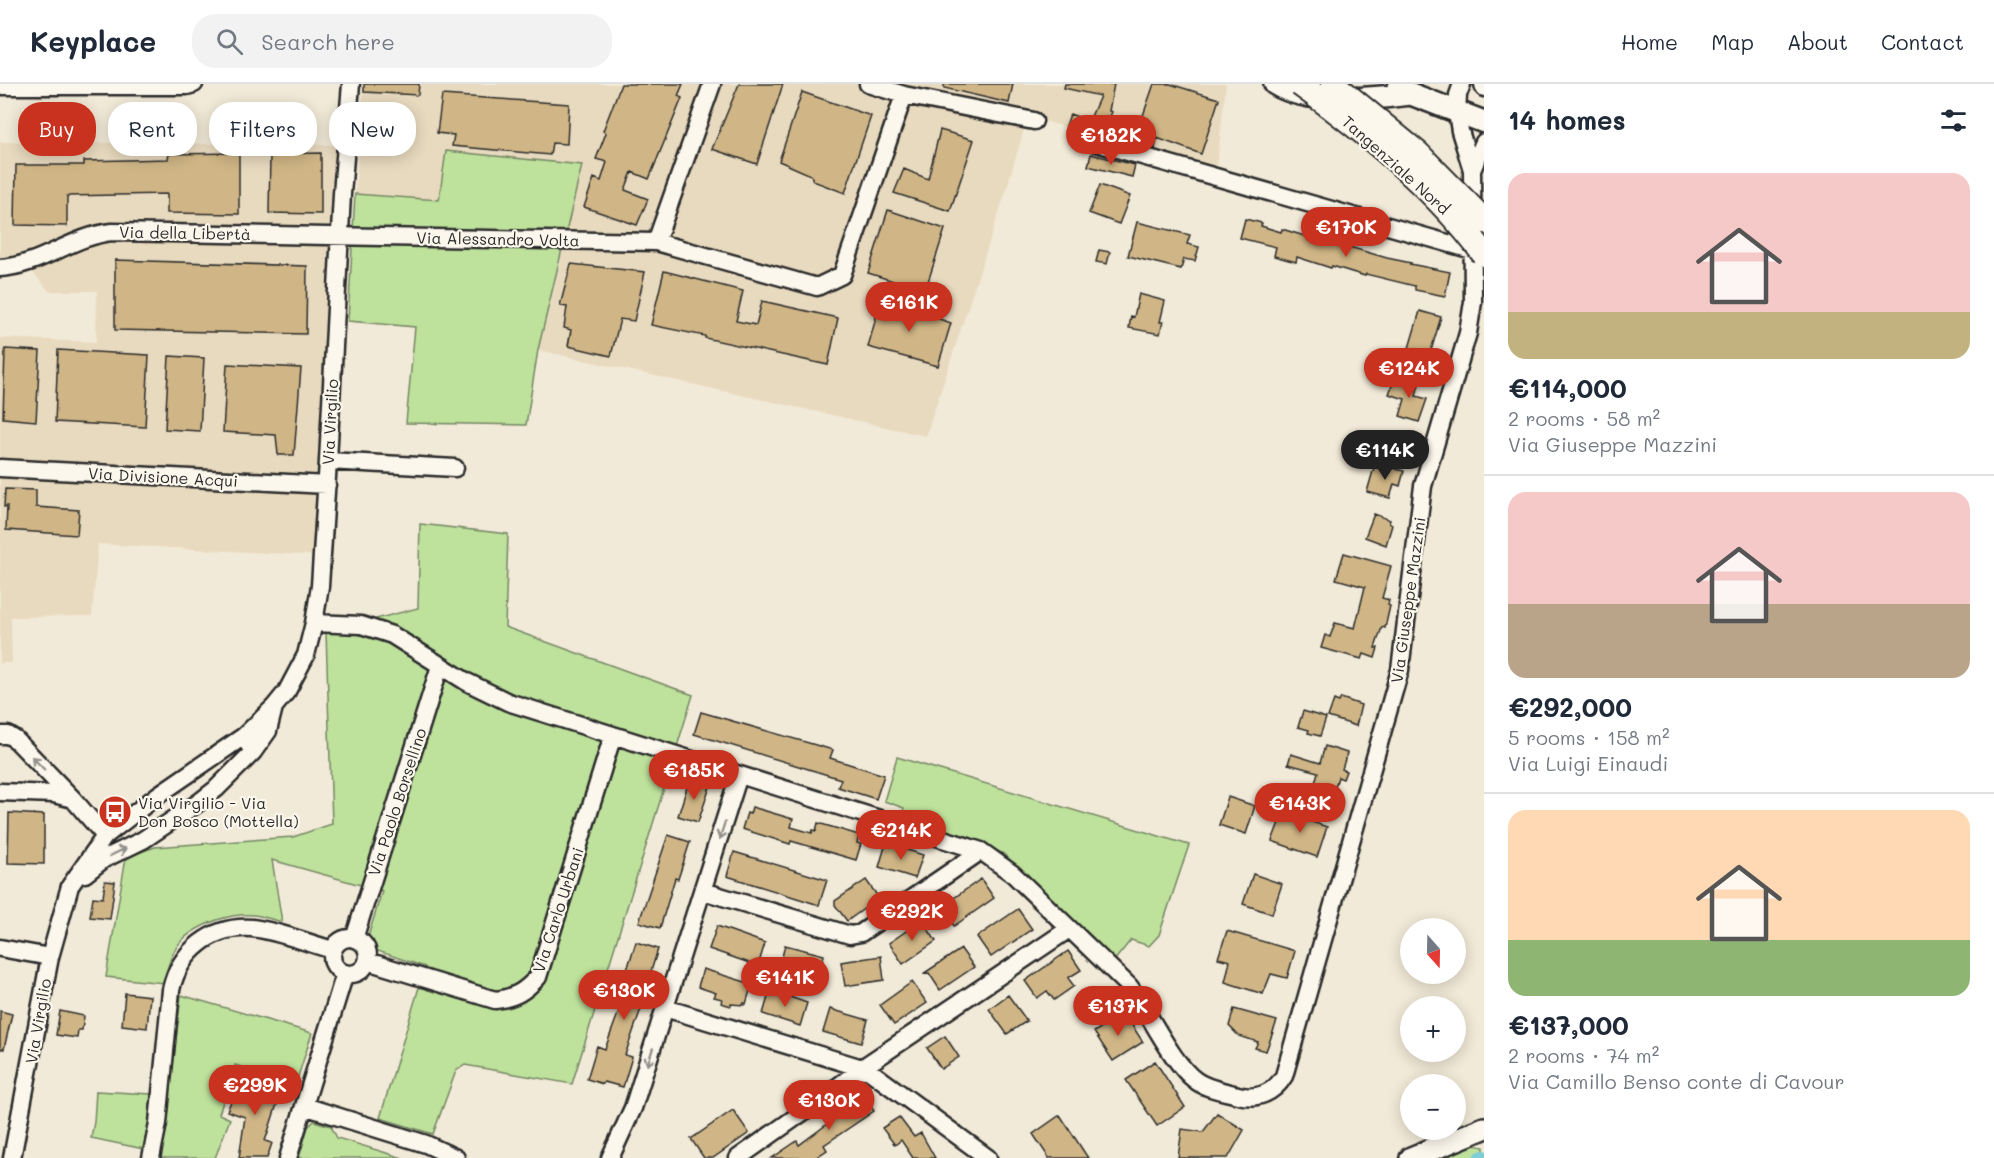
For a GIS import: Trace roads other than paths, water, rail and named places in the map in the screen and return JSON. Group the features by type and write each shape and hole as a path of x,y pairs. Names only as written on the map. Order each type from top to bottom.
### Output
{"highway":[{"name":"Tangenziale Nord","path":"1300,84 1327,103 1405,169 1467,230 1478,252"},
{"name":"Tangenziale Nord","path":"1333,84 1418,154 1484,221"}],"main road":[{"path":"1275,84 1295,94 1319,97 1390,97 1410,94"},
{"path":"1386,84 1484,122"},
{"path":"1411,1158 1484,1128"}],"street":[{"path":"0,86 187,86 194,84"},
{"name":"Via Virgilio","path":"12,1158 50,957 70,886 105,836 158,795 244,736 287,690 306,655 320,586 351,84"},
{"path":"656,242 712,84"},
{"path":"868,84 904,95 1034,121"},
{"path":"1436,104 1461,84"},
{"path":"1461,84 1457,112 1460,132 1472,170"},
{"name":"Via Alessandro Volta","path":"340,236 656,242 817,287 842,275 904,95"},
{"path":"1094,141 1478,252"},
{"path":"1472,170 1484,142"},
{"name":"Via Giuseppe Mazzini","path":"314,623 361,625 392,635 440,666 508,702 981,851 1013,874 1131,989 1185,1069 1195,1080 1207,1086 1245,1097 1266,1094 1279,1085 1284,1076 1400,670 1424,486 1468,333 1473,302 1478,252 1472,170"},
{"name":"Via della Libertà","path":"0,268 31,262 102,233 340,236"},
{"path":"328,461 455,468"},
{"name":"Via Divisione Acqui","path":"0,468 327,485"},
{"name":"Via Paolo Borsellino","path":"354,939 440,666"},
{"path":"70,886 104,859 143,840 216,789 253,752 268,731 274,706"},
{"path":"0,735 8,735 16,740 57,789 73,799 105,836"},
{"name":"Via Carlo Urbani","path":"367,961 495,1000 510,999 526,990 538,977 613,735"},
{"path":"244,736 253,752"},
{"path":"610,1158 633,1108 740,775"},
{"path":"0,792 57,789"},
{"path":"703,891 850,935 861,933 981,851"},
{"path":"151,1158 158,1123 171,990 181,963 195,946 221,932 235,928 253,928 333,950"},
{"path":"738,1158 862,1068 1069,929"},
{"path":"354,939 365,946 367,961 356,973 345,973 333,962 333,950 340,941 354,939"},
{"path":"0,948 50,957"},
{"path":"288,1158 345,973"},
{"path":"665,1008 871,1072 988,1158"},
{"path":"837,1060 840,1074 838,1086"},
{"path":"304,1106 426,1144 456,1158"}],"place":[{"name":"Via Virgilio - Via Don Bosco (Mottella)","path":"115,812"}]}
